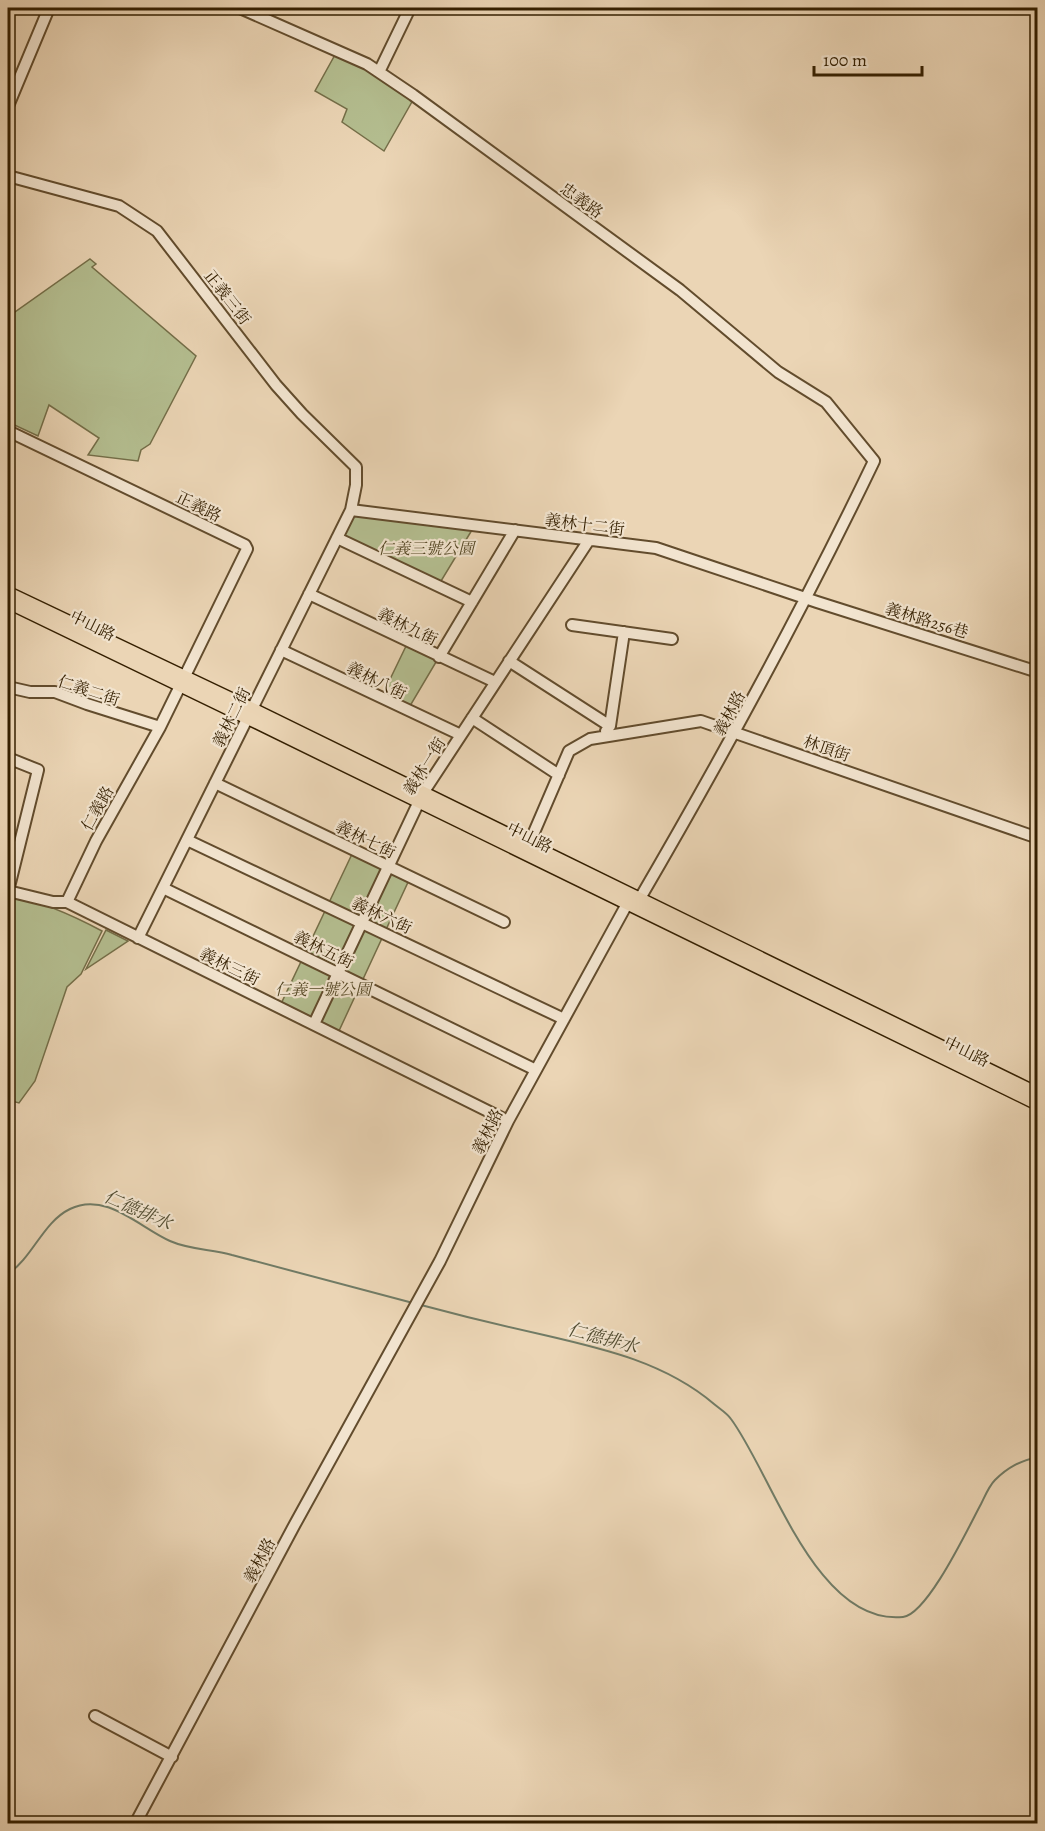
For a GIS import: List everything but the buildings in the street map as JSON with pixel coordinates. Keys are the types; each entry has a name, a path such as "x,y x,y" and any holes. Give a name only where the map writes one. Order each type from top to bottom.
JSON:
{"main road":[{"name":"中山路","path":"8,593 1038,1104"},
{"name":"中山路","path":"8,603 183,681"},
{"name":"中山路","path":"633,902 1038,1094"}],"street":[{"path":"8,106 49,8"},
{"name":"忠義路","path":"240,8 367,64 413,94 680,290 778,372 825,402 874,460"},
{"path":"379,72 410,8"},
{"name":"正義三街","path":"8,176 119,206 156,231 276,385 356,467 356,485 351,510"},
{"name":"正義路","path":"8,431 245,545 246,554 183,681"},
{"name":"義林路","path":"135,1824 295,1524 440,1261 508,1121 564,1019 735,731 808,598 874,460"},
{"name":"義林十二街","path":"351,510 656,548 808,598"},
{"name":"義林二街","path":"138,938 351,510"},
{"path":"439,657 515,530"},
{"path":"337,538 472,602"},
{"name":"義林一街","path":"314,1024 421,797 589,540"},
{"name":"義林九街","path":"309,594 495,682"},
{"name":"義林路256巷","path":"808,598 1038,672"},
{"path":"572,625 672,639"},
{"path":"602,737 610,726 624,632"},
{"name":"義林八街","path":"281,650 461,735"},
{"path":"509,661 610,726"},
{"name":"仁義路","path":"67,902 96,841 183,681"},
{"name":"仁義二街","path":"8,687 30,692 55,692 102,710 160,727"},
{"path":"472,718 559,775"},
{"name":"林頂街","path":"527,849 569,751 590,739 701,721 1038,838"},
{"path":"8,758 38,770 8,891 53,902 67,902"},
{"name":"義林七街","path":"215,783 504,922"},
{"name":"義林六街","path":"187,840 564,1019"},
{"name":"義林五街","path":"163,888 536,1070"},
{"name":"義林三街","path":"67,902 508,1121"},
{"path":"95,1716 171,1757"}],"green space":[{"path":"336,53 413,100 384,151 342,122 347,109 315,91"},
{"path":"90,259 96,264 92,267 196,356 150,444 141,450 138,461 88,455 99,438 49,405 38,436 8,422 8,317"},
{"name":"仁義三號公園","path":"351,510 475,525 438,586 337,538"},
{"path":"408,642 439,657 407,711 381,698"},
{"name":"仁義一號公園","path":"353,852 409,880 338,1033 280,1006"},
{"path":"8,894 56,910 102,931 81,974 67,987 35,1081 19,1103 8,1100"},
{"path":"106,930 128,941 86,969"}],"waterway":[{"name":"仁德排水","path":"8,1274 17,1267 52,1222 61,1215 83,1205 97,1205 122,1213 178,1244 224,1253 413,1303"},
{"name":"仁德排水","path":"421,1305 612,1352 655,1368 695,1390 731,1419 747,1444 780,1508 821,1573 845,1598 872,1613 903,1617 913,1612 936,1586 993,1482 1015,1465 1038,1457"}]}
